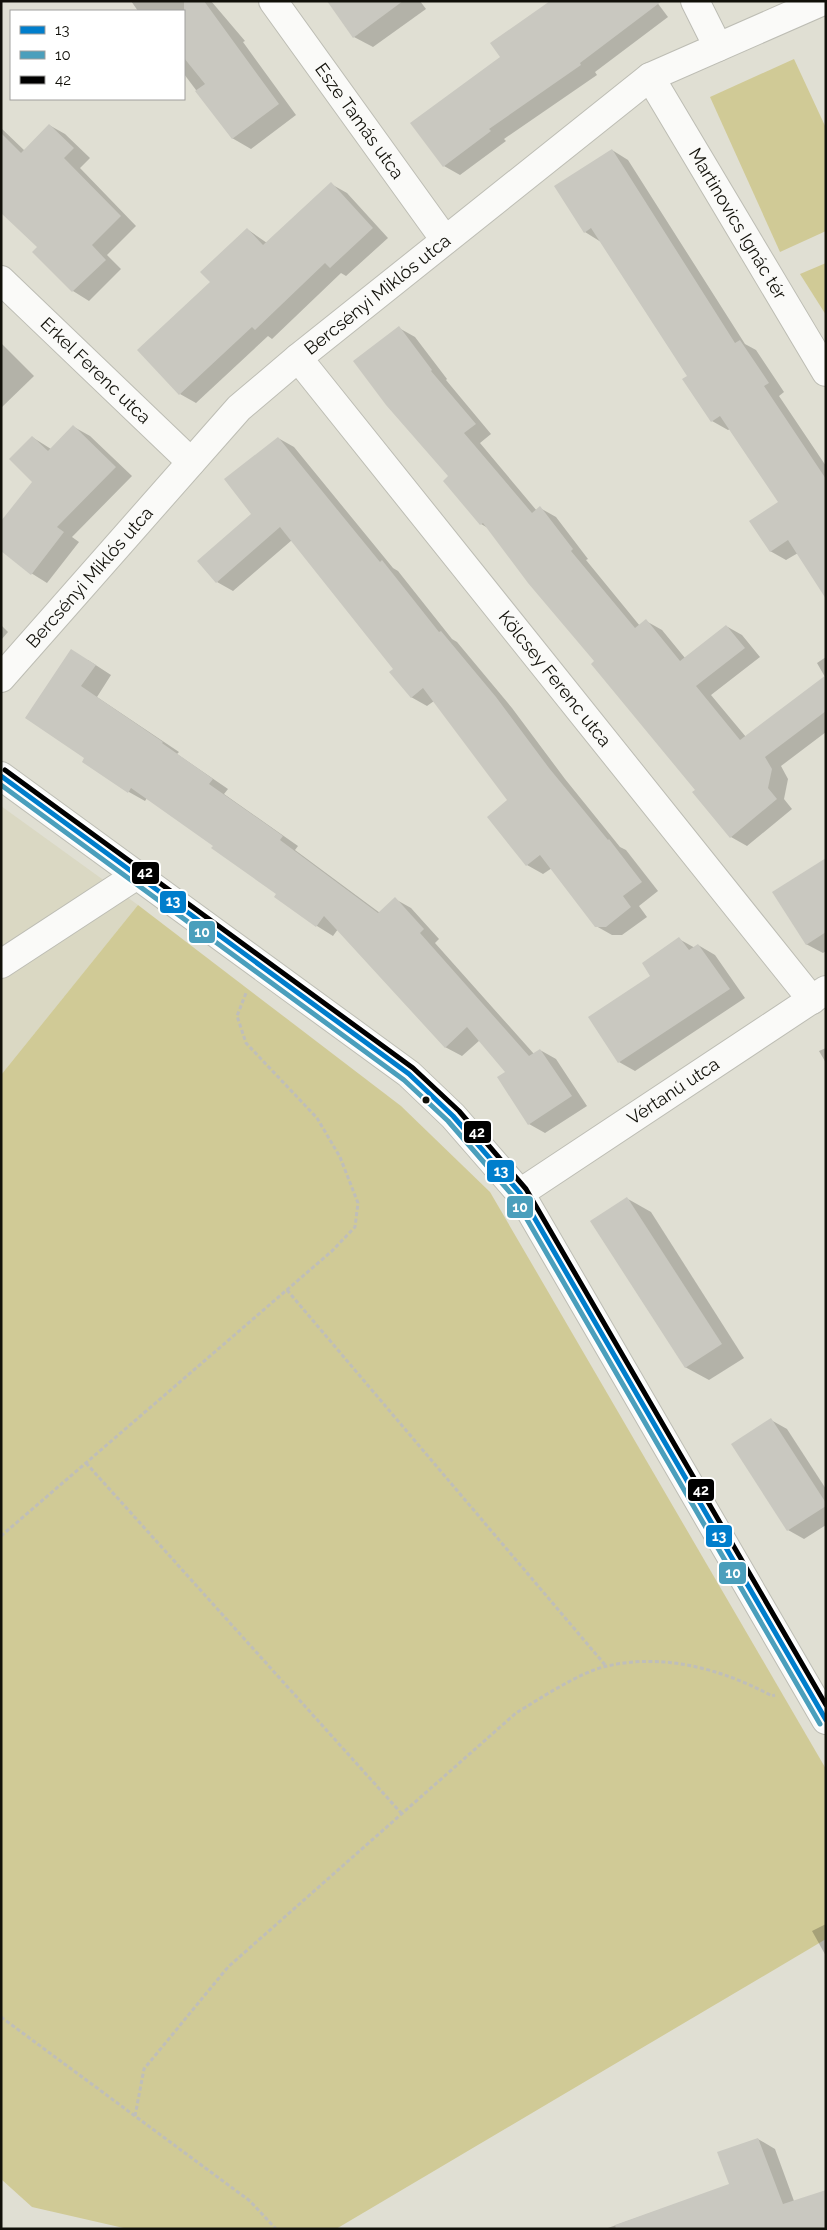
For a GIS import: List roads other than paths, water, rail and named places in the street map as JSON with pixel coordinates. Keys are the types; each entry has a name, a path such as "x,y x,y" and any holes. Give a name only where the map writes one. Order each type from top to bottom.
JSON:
{"street":[{"name":"Esze Tamás utca","path":"273,1 445,240"},
{"path":"696,1 718,47"},
{"name":"Bercsényi Miklós utca","path":"1,678 240,408 298,358 650,77 823,1"},
{"name":"Martinovics Ignác tér","path":"650,77 826,372"},
{"name":"Erkel Ferenc utca","path":"1,280 191,462"},
{"name":"Kölcsey Ferenc utca","path":"298,358 819,995"},
{"path":"1,776 408,1074 453,1116 520,1193 826,1720"},
{"path":"1,964 137,875"},
{"name":"Vértanú utca","path":"520,1193 819,995"}]}
